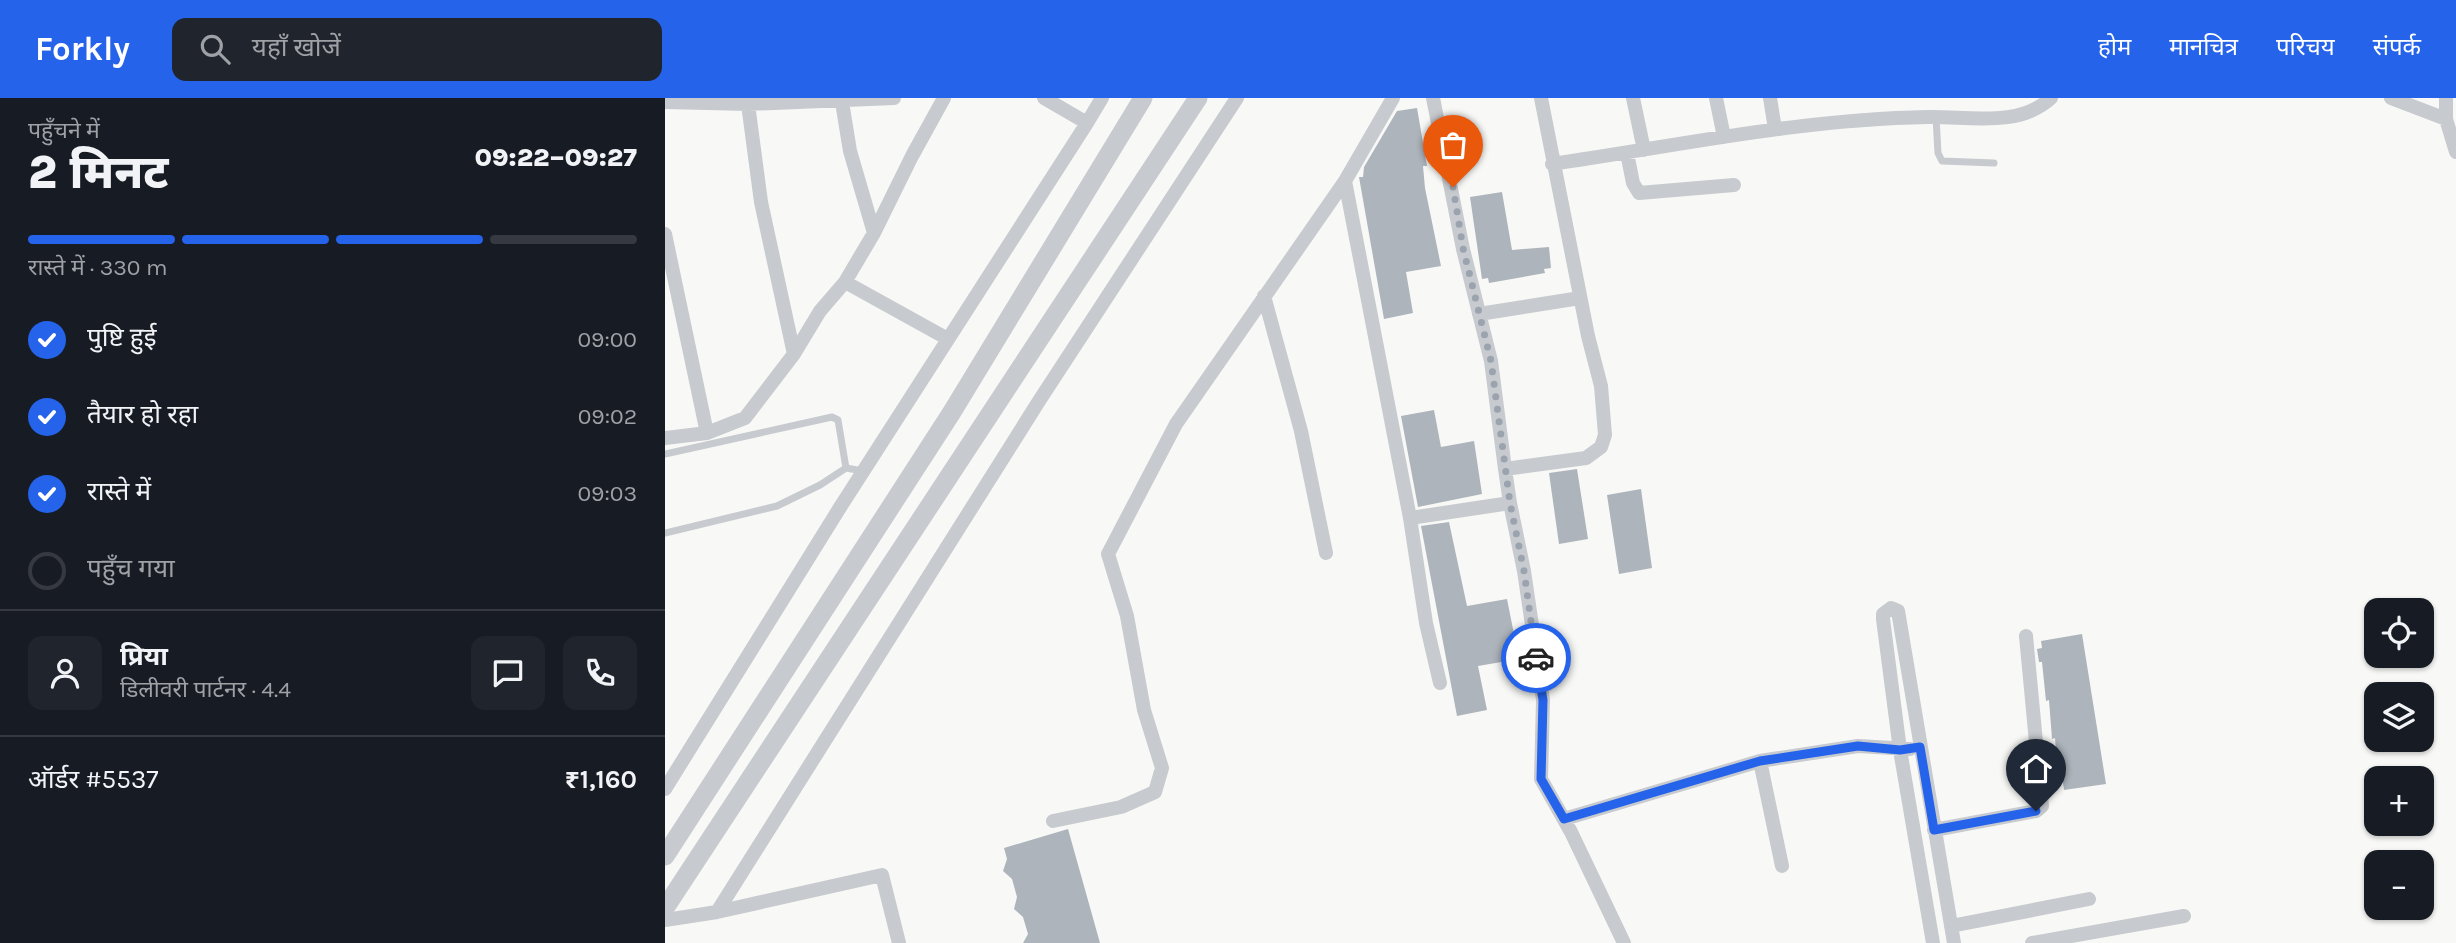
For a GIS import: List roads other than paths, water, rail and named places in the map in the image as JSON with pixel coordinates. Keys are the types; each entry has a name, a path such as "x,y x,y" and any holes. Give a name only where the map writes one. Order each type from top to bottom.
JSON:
{"street":[{"path":"665,102 711,100 748,104 894,98"},
{"path":"665,438 707,433 745,418 795,354 820,311 845,282 874,233 944,98"},
{"path":"1044,98 1087,122"},
{"path":"665,789 863,471 1102,98"},
{"path":"665,856 952,412 1143,98"},
{"path":"665,908 1198,98"},
{"path":"717,912 1039,401 1237,98"},
{"path":"1053,821 1121,807 1155,792 1162,768 1144,710 1127,616 1108,554 1175,424 1345,181 1393,98"},
{"path":"1433,98 1463,248 1491,361 1510,503 1524,571 1543,700 1541,779 1564,819 1624,943"},
{"path":"1505,469 1586,458 1601,447 1605,435 1601,386 1552,164 1541,98"},
{"path":"1633,98 1644,150"},
{"path":"1716,98 1724,137"},
{"path":"1770,98 1775,129"},
{"path":"1552,164 1775,129 1890,117 2001,118 2040,108 2051,98"},
{"path":"2391,98 2448,107 2456,152"},
{"path":"842,102 850,151 874,233"},
{"path":"748,104 761,202 795,354"},
{"path":"1627,153 1634,187 1639,193 1734,185"},
{"path":"1345,181 1410,518 1426,623 1440,683"},
{"path":"665,234 707,433"},
{"path":"845,282 948,339"},
{"path":"1264,296 1301,431 1326,553"},
{"path":"1479,314 1580,298"},
{"path":"1410,518 1510,503"},
{"path":"1933,943 1900,750 1883,619 1883,614 1891,608 1898,611 1954,943"},
{"path":"1934,830 2036,811 2042,806 2026,636"},
{"path":"1564,819 1760,761 1858,746 1900,750 1920,747"},
{"path":"1760,761 1782,866"},
{"path":"665,919 717,912 882,875 899,943"},
{"path":"1951,926 2089,899"},
{"path":"2032,943 2184,916"}],"lane":[{"path":"1936,116 1938,153 1942,161 1994,163"},
{"path":"665,454 832,417 838,421 846,468"},
{"path":"665,533 777,506 820,485 846,468 863,471"}]}
